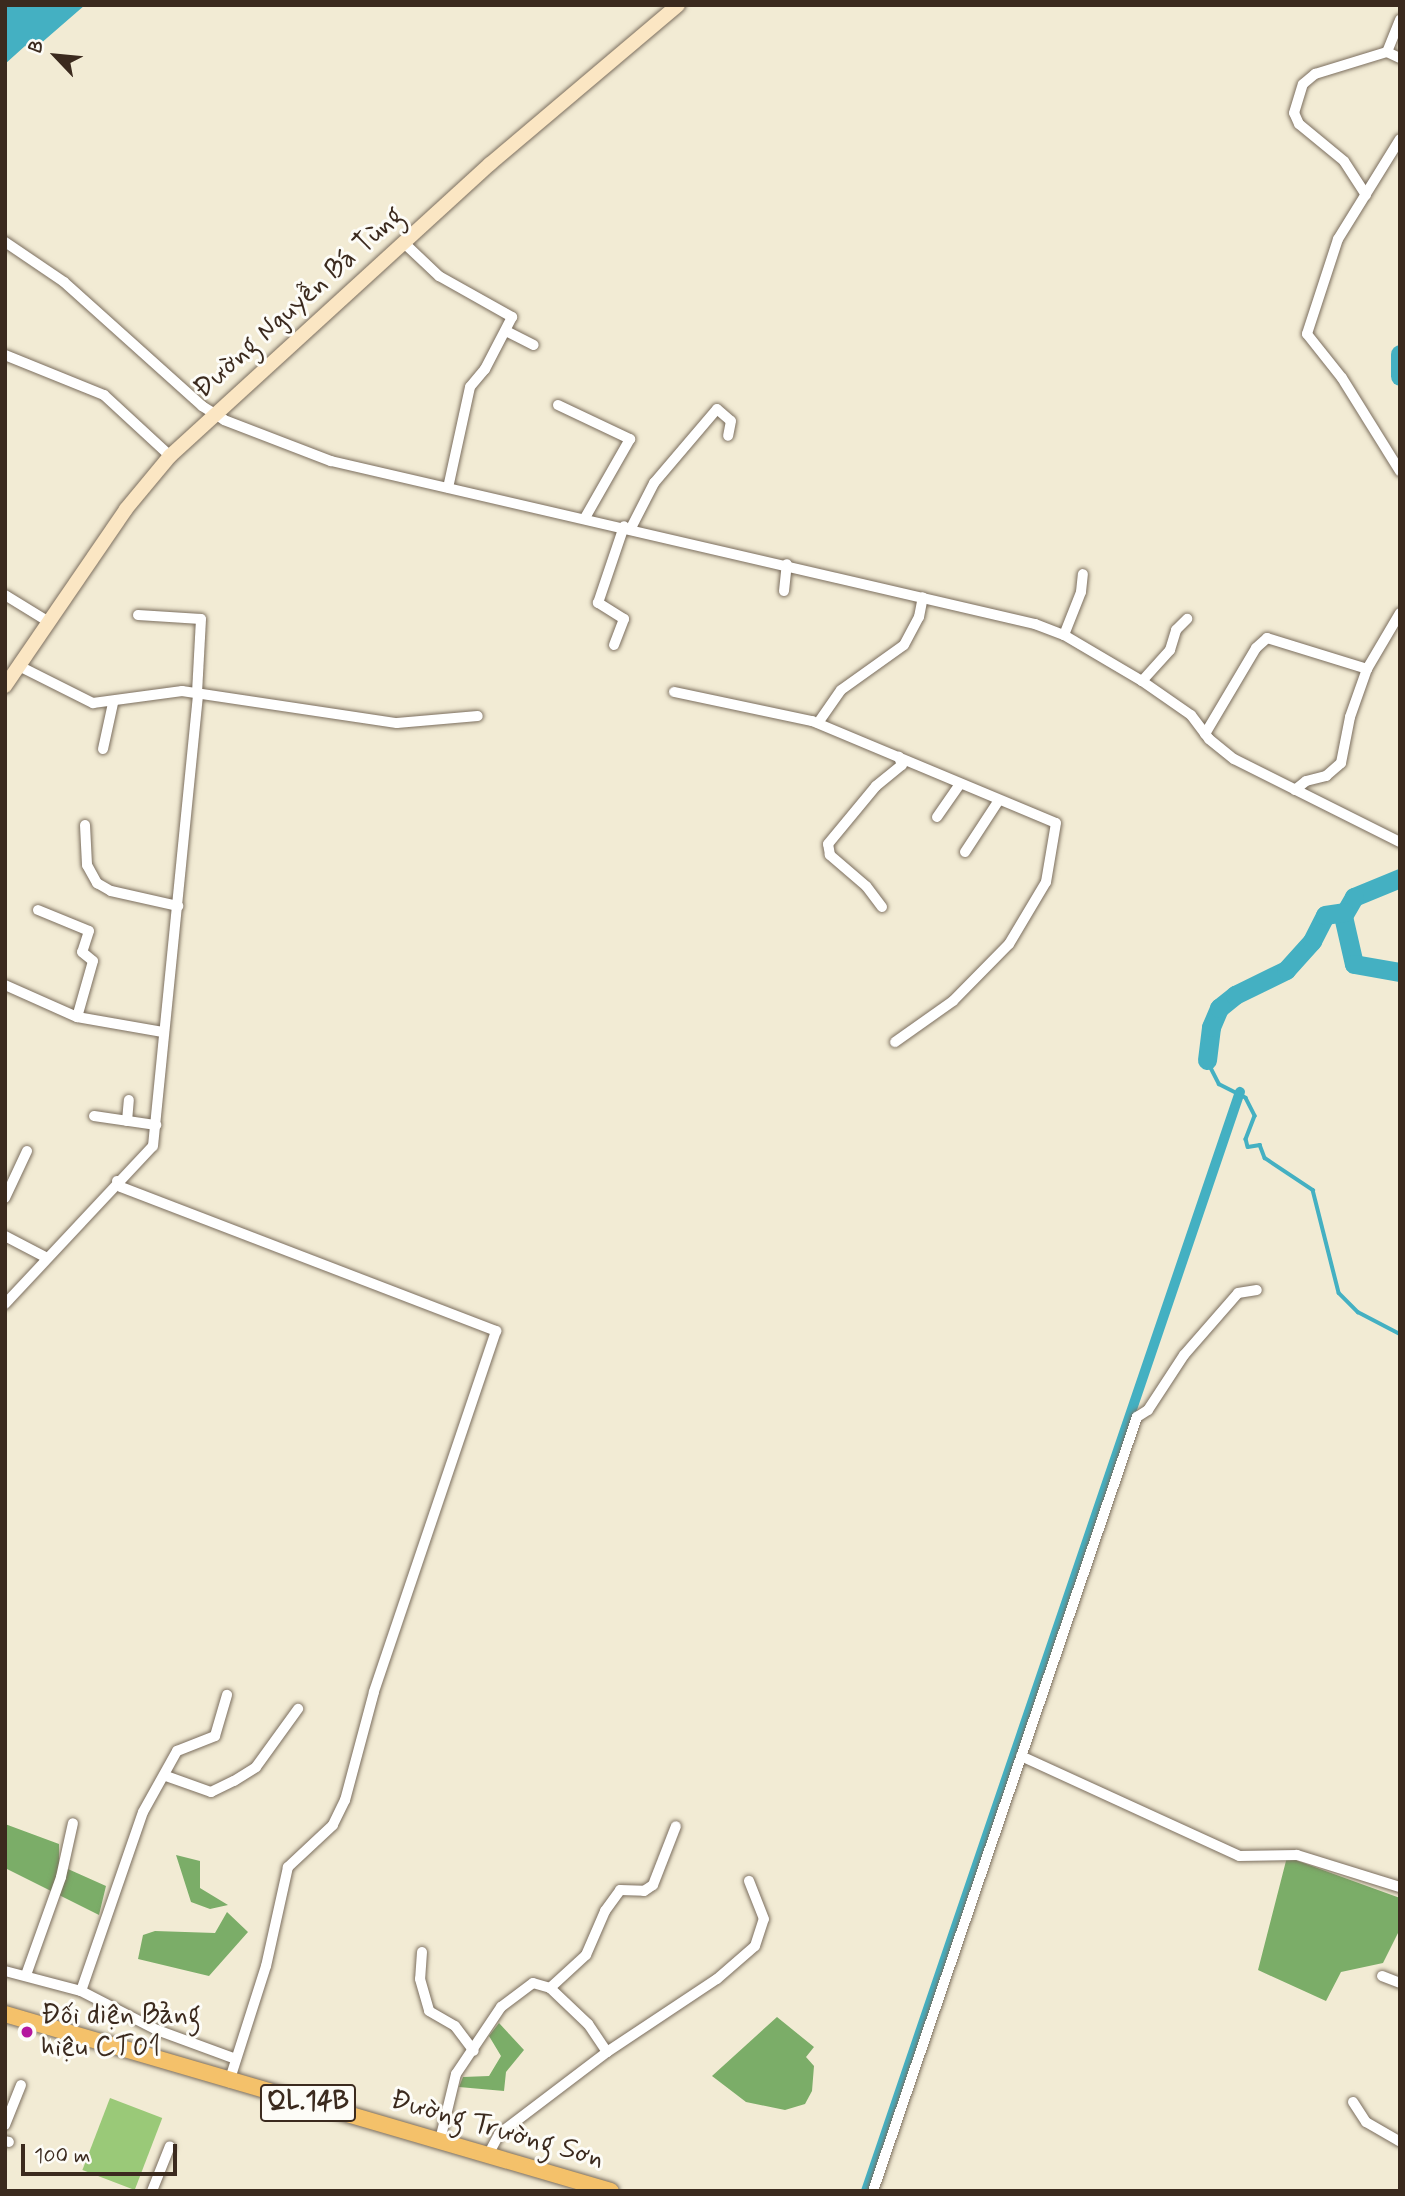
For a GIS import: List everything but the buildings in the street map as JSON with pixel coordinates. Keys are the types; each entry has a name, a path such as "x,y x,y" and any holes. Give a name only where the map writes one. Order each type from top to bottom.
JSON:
{"highway":[{"name":"Đường Trường Sơn","path":"5,2014 229,2082 440,2140 611,2191"}],"main road":[{"name":"Đường Nguyễn Bá Tùng","path":"5,686 126,509 170,456 212,414 406,239 678,5"}],"street":[{"path":"1387,52 1400,19"},
{"path":"1366,195 1344,161 1299,124 1294,113 1303,84 1315,74 1387,52 1400,58"},
{"path":"1400,139 1326,265 1307,334 1342,378 1400,471"},
{"path":"406,239 439,276 512,317 470,387 448,488"},
{"path":"5,242 64,282 212,414 331,461 787,564 1064,635 1142,681 1191,715 1205,734 1234,759 1400,842"},
{"path":"506,331 534,345"},
{"path":"5,355 104,395 170,456"},
{"path":"558,405 630,439 585,518"},
{"path":"614,645 624,619 598,603 627,527 654,483 717,410 731,421 728,436"},
{"path":"784,591 787,564"},
{"path":"1064,635 1081,592 1083,574"},
{"path":"5,595 49,622"},
{"path":"818,723 841,690 904,645 919,617 923,597"},
{"path":"1295,790 1306,781 1326,776 1341,762 1350,717 1367,669 1400,613"},
{"path":"5,1304 117,1181 153,1146 198,693 201,619 138,615"},
{"path":"1142,681 1170,650 1176,630 1187,619"},
{"path":"1205,734 1256,648 1267,638 1367,669"},
{"path":"19,666 73,696 113,703 183,691 397,723 478,716"},
{"path":"674,692 818,723 1056,823 1046,881 1009,944 953,1001 895,1042"},
{"path":"103,750 113,703"},
{"path":"882,907 866,886 830,855 828,844 876,786 902,765 899,757"},
{"path":"937,817 960,784"},
{"path":"965,852 999,800"},
{"path":"85,825 87,865 97,883 111,891 178,906"},
{"path":"38,910 89,931 82,952 93,961 77,1017"},
{"path":"5,985 77,1017 163,1032"},
{"path":"127,1121 130,1100"},
{"path":"94,1116 156,1125"},
{"path":"5,1198 27,1151"},
{"path":"117,1181 121,1187 496,1331 374,1692 345,1800 333,1825 288,1867 266,1966 229,2082"},
{"path":"5,1236 47,1258"},
{"path":"873,2191 1136,1417 1148,1410 1184,1355 1238,1293 1257,1290"},
{"path":"81,1991 143,1812 166,1776 177,1751 215,1736 228,1695"},
{"path":"166,1776 211,1792 234,1782 256,1767 298,1709"},
{"path":"1021,1756 1239,1856 1297,1855 1400,1887"},
{"path":"26,1975 61,1877 73,1823"},
{"path":"550,1988 586,1955 618,1892 644,1891 653,1885 676,1826"},
{"path":"488,2155 499,2134 607,2052 717,1979 760,1941 764,1919 748,1881"},
{"path":"422,1952 420,1979 429,2011 455,2026 474,2052"},
{"path":"5,1971 81,1991 158,2030 236,2059"},
{"path":"1382,1976 1400,1983"},
{"path":"440,2140 448,2093 511,1996 536,1983 550,1988 588,2024 607,2052"},
{"path":"5,2125 22,2085"},
{"path":"1353,2102 1366,2122 1400,2142"},
{"path":"152,2191 170,2146"}],"green space":[{"path":"5,1824 59,1844 59,1865 106,1886 99,1915 5,1868"},
{"path":"176,1855 200,1861 200,1888 228,1905 210,1909 191,1902"},
{"path":"1287,1857 1400,1898 1400,1929 1383,1963 1341,1972 1326,2001 1258,1970"},
{"path":"227,1912 248,1932 209,1976 138,1959 143,1935 155,1931 215,1933"},
{"path":"777,2017 814,2047 806,2057 814,2066 812,2091 805,2104 785,2110 746,2102 712,2076"},
{"path":"499,2023 524,2050 506,2072 504,2091 459,2087 463,2077 489,2076 501,2056 489,2036"},
{"path":"110,2098 162,2118 135,2190 82,2170"}],"water":[{"path":"5,5 85,5 32,51 25,46 5,64"}],"waterway":[{"path":"1400,354 1400,376"},
{"path":"1400,878 1354,897 1343,916 1354,964 1400,972"},
{"path":"1207,1060 1211,1027 1219,1008 1235,995 1286,970 1312,941 1325,915 1344,912"},
{"path":"1207,1060 1219,1084 1246,1098 1255,1116 1246,1139 1248,1147 1260,1145 1265,1158 1313,1190 1339,1293 1358,1312 1400,1334"},
{"path":"866,2191 1240,1092"}],"place":[{"name":"Đối diện Bảng hiệu CT01","path":"27,2032"}]}
